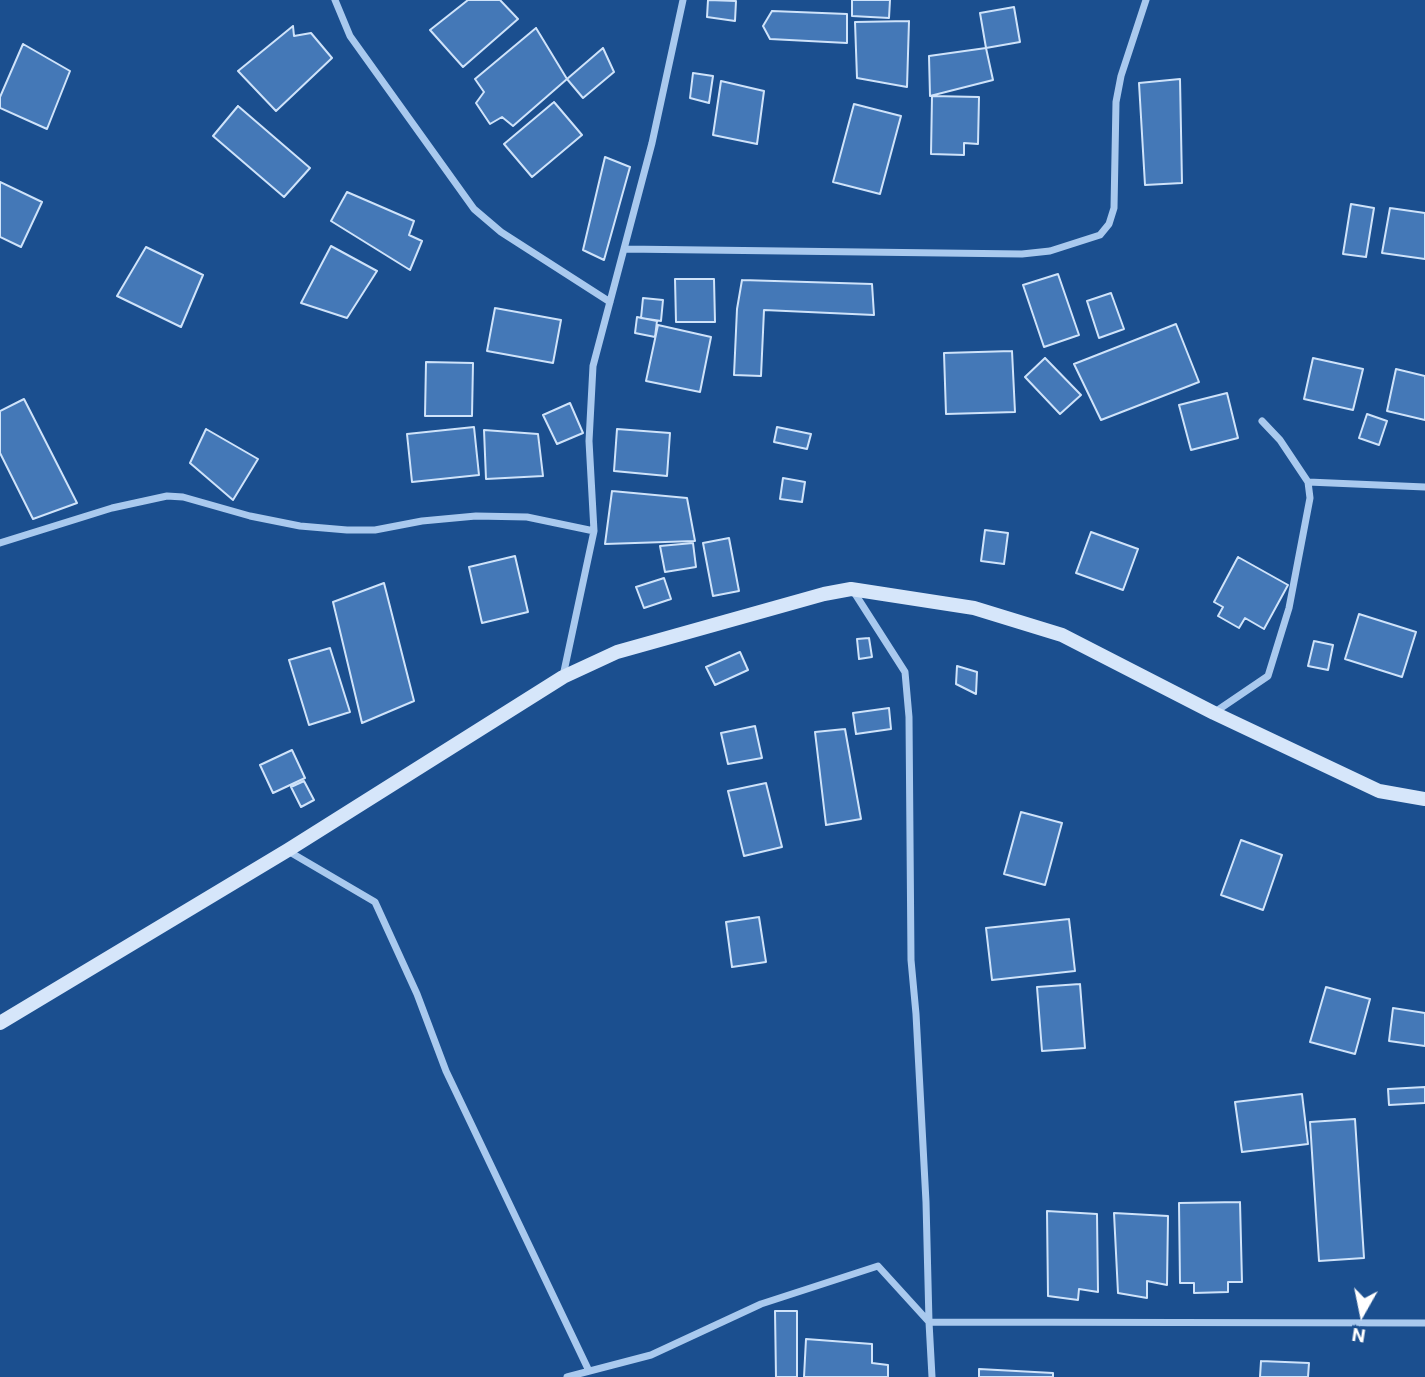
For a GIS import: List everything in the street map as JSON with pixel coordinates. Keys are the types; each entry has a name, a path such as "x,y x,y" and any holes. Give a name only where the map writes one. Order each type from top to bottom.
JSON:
{"main road":[{"path":"0,1023 288,850 563,677 617,652 824,594 851,589 974,608 1062,635 1214,713 1379,791 1425,799"}],"street":[{"path":"335,0 350,36 474,209 501,232 610,302"},
{"path":"563,677 594,531 589,441 593,366 652,143 683,0"},
{"path":"624,249 1022,254 1051,251 1100,235 1109,224 1114,208 1116,102 1121,76 1146,0"},
{"path":"1214,713 1268,676 1289,608 1310,498 1308,482 1280,440 1262,421"},
{"path":"1308,482 1425,487"},
{"path":"0,542 112,508 167,496 215,504 250,516 300,526 347,530 375,530 422,521 476,516 527,517 594,531"},
{"path":"851,589 905,673 909,717 911,960 926,1202 932,1377"},
{"path":"288,850 375,902 417,994 456,1093 589,1371"},
{"path":"567,1377 651,1355 761,1304 878,1266 929,1322 1425,1323"}],"building":[{"path":"468,0 500,0 518,19 463,67 430,30"},
{"path":"708,0 736,1 735,21 707,17"},
{"path":"852,0 890,0 889,18 852,16"},
{"path":"1014,7 1020,42 986,48 980,13"},
{"path":"772,11 847,14 847,43 770,39 763,26"},
{"path":"909,21 907,87 857,78 855,22"},
{"path":"293,26 294,36 311,33 332,58 276,111 238,71"},
{"path":"536,28 567,79 513,126 502,117 490,124 476,103 484,92 475,79"},
{"path":"23,44 70,71 47,129 0,108 0,97"},
{"path":"603,48 614,72 583,98 567,79"},
{"path":"986,48 993,80 930,96 929,56"},
{"path":"693,73 713,76 709,103 690,98"},
{"path":"1180,79 1182,183 1145,185 1139,83"},
{"path":"721,81 764,91 757,144 713,135"},
{"path":"932,96 979,97 978,144 964,143 964,155 931,154"},
{"path":"554,102 582,135 532,177 504,144"},
{"path":"854,104 901,116 880,194 833,182"},
{"path":"238,106 310,168 284,197 213,136"},
{"path":"605,157 630,167 604,260 583,250"},
{"path":"0,182 42,202 21,247 0,237"},
{"path":"347,192 414,221 409,235 422,241 410,270 331,221"},
{"path":"1351,204 1374,208 1366,257 1343,254"},
{"path":"1390,208 1425,213 1425,259 1382,253"},
{"path":"331,246 377,271 347,318 301,303"},
{"path":"146,247 203,275 181,327 117,296"},
{"path":"1058,274 1079,335 1044,347 1023,285"},
{"path":"675,279 714,279 715,322 676,322"},
{"path":"742,280 872,284 874,315 764,310 761,376 734,375 737,309"},
{"path":"1111,293 1124,329 1099,338 1087,301"},
{"path":"643,298 663,300 661,321 641,318"},
{"path":"495,308 561,320 553,363 487,351"},
{"path":"637,317 657,321 655,337 635,333"},
{"path":"1176,324 1199,382 1101,420 1074,364"},
{"path":"658,325 711,337 700,392 646,381"},
{"path":"1012,351 1015,412 946,414 944,353"},
{"path":"1045,358 1081,395 1060,414 1025,377"},
{"path":"1313,358 1363,369 1353,410 1304,399"},
{"path":"426,362 473,363 472,416 425,416"},
{"path":"1396,369 1425,376 1425,420 1387,411"},
{"path":"1227,393 1238,438 1191,450 1179,405"},
{"path":"24,399 77,503 33,519 0,453 0,411"},
{"path":"570,403 583,433 557,444 543,415"},
{"path":"1367,414 1387,421 1379,445 1359,438"},
{"path":"474,427 479,475 412,482 407,434"},
{"path":"777,427 811,434 807,449 774,442"},
{"path":"206,429 258,459 233,500 190,463"},
{"path":"617,429 670,433 667,476 614,471"},
{"path":"484,430 538,434 543,476 486,479"},
{"path":"783,478 805,482 802,502 780,499"},
{"path":"612,491 687,498 695,541 605,544"},
{"path":"985,530 1008,533 1004,564 981,561"},
{"path":"1091,532 1138,549 1123,590 1076,573"},
{"path":"729,538 739,591 713,596 703,543"},
{"path":"693,543 696,567 665,572 660,546"},
{"path":"515,556 528,612 482,623 469,567"},
{"path":"1238,557 1288,585 1264,629 1245,618 1239,628 1218,616 1223,607 1214,602"},
{"path":"664,578 671,599 644,608 636,587"},
{"path":"384,583 414,701 362,723 333,602"},
{"path":"1359,614 1416,632 1402,677 1345,659"},
{"path":"869,638 872,657 859,659 857,639"},
{"path":"1314,641 1333,645 1328,670 1308,666"},
{"path":"330,648 350,712 309,725 289,660"},
{"path":"740,652 748,670 715,685 706,667"},
{"path":"957,666 977,672 976,694 956,684"},
{"path":"889,708 891,729 856,734 853,713"},
{"path":"755,726 762,758 728,764 721,733"},
{"path":"845,729 861,819 826,825 815,732"},
{"path":"292,750 305,778 273,793 260,765"},
{"path":"304,781 314,800 301,807 291,787"},
{"path":"766,783 782,847 744,856 728,791"},
{"path":"1021,812 1062,823 1045,885 1004,874"},
{"path":"1241,840 1282,855 1263,910 1221,895"},
{"path":"759,917 766,962 732,967 726,922"},
{"path":"1069,919 1075,971 992,980 986,928"},
{"path":"1080,984 1085,1048 1042,1051 1037,987"},
{"path":"1326,987 1370,999 1355,1054 1310,1042"},
{"path":"1393,1008 1425,1013 1425,1046 1389,1041"},
{"path":"1425,1087 1425,1103 1389,1105 1388,1089"},
{"path":"1302,1094 1308,1144 1242,1152 1235,1102"},
{"path":"1355,1119 1364,1258 1319,1261 1310,1122"},
{"path":"1240,1202 1242,1282 1228,1282 1228,1292 1194,1293 1194,1283 1180,1283 1179,1203"},
{"path":"1047,1211 1097,1214 1098,1292 1079,1289 1078,1300 1048,1296"},
{"path":"1114,1213 1168,1216 1167,1285 1147,1281 1147,1298 1118,1293"},
{"path":"775,1311 797,1311 797,1377 776,1377"},
{"path":"806,1339 872,1344 872,1363 888,1365 888,1377 804,1377"},
{"path":"1261,1361 1309,1363 1308,1377 1260,1377"},
{"path":"979,1369 1053,1373 1053,1377 979,1377"}]}
